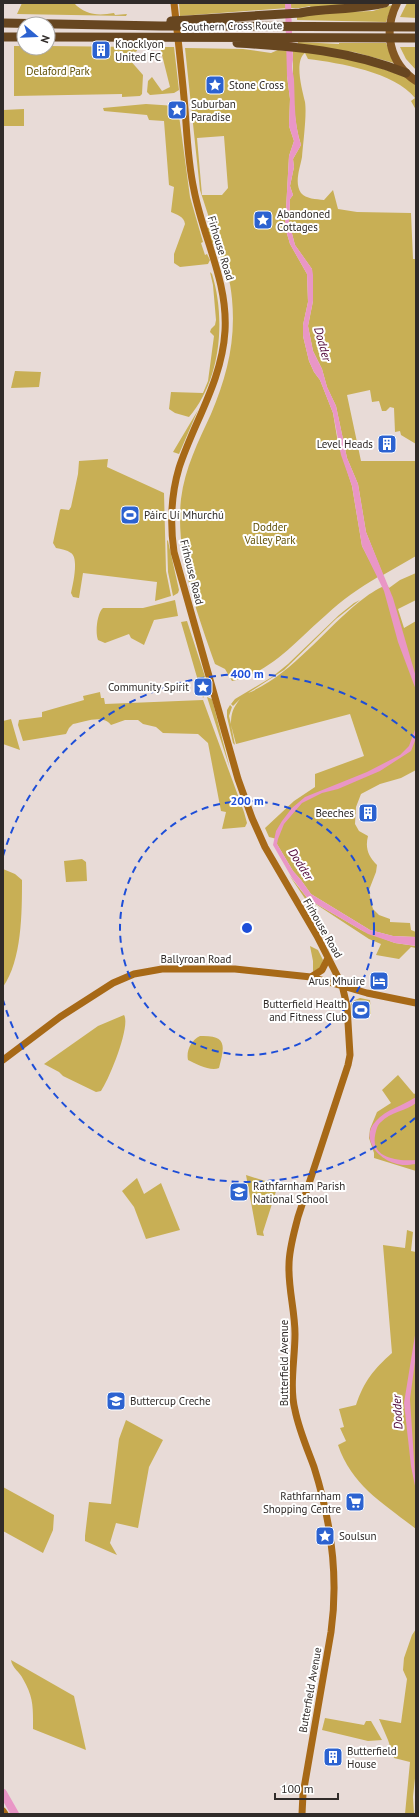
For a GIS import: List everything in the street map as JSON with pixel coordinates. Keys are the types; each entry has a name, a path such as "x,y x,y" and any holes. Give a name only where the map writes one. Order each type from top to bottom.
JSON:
{"highway":[{"path":"134,25 177,20 300,13 317,10 373,6 385,3"},
{"path":"3,23 416,27"},
{"path":"3,37 16,37"},
{"name":"Southern Cross Route","path":"56,37 154,38 280,42 298,37 416,38"},
{"path":"280,42 299,49 359,57 403,69"}],"main road":[{"path":"397,3 393,11 389,28 390,43 393,54 403,69 416,81"},
{"name":"Firhouse Road","path":"175,5 192,179 200,217 222,286 225,330 222,355 215,383 187,447 178,476 172,517 174,550 238,779 252,818 265,847 316,934 342,985"},
{"path":"311,977 322,970 328,958"},
{"name":"Ballyroan Road","path":"3,1060 62,1015 113,983 134,974 162,969 243,970 311,977 367,993 416,1003"},
{"name":"Butterfield Avenue","path":"302,1814 303,1794 332,1625 335,1586 332,1550 324,1503 294,1407 294,1313 289,1280 289,1264 292,1240 298,1217 350,1055 347,1006 342,985"},
{"path":"3,1811 6,1814"}],"green space":[{"path":"22,3 74,3 78,7 92,14 127,14 126,16 17,14"},
{"path":"179,3 374,3 311,8 310,6 300,8 180,16"},
{"path":"407,3 416,3 416,18 400,17"},
{"path":"392,5 386,22 297,20 297,17 318,13 373,11"},
{"path":"298,42 339,44 386,43 394,63 354,52 298,46"},
{"name":"Delaford Park","path":"14,46 16,46 16,56 56,56 56,46 136,47 137,51 131,54 129,59 143,75 142,94 140,96 122,97 122,94 14,96"},
{"path":"160,47 174,47 179,90 174,93 150,95 147,92 148,81 152,77 162,91 170,87"},
{"path":"400,47 416,47 416,70 406,59"},
{"name":"Dodder Valley Park","path":"185,48 243,49 271,53 278,50 287,51 287,76 290,99 289,126 294,141 289,156 285,227 290,244 307,274 308,302 303,325 303,336 309,361 320,380 333,413 338,443 352,486 362,546 378,577 338,604 271,663 246,677 232,681 225,669 215,664 189,583 181,541 180,520 183,488 193,455 222,386 229,358 233,329 232,299 229,279 216,248 202,225 213,230 200,190","holes":["224,136 228,188 222,195 202,195 197,138"]},
{"path":"293,51 348,57 406,77 416,85 416,110 411,101 415,98 406,89 380,75 350,66 308,59 305,53 300,62 299,69 305,102 302,157 298,180 301,193 308,198 324,200 333,190 338,209 357,212 411,213 413,259 416,259 416,444 401,435 400,431 395,432 394,408 390,407 386,411 382,411 379,401 372,402 370,390 347,395 361,461 416,461 416,556 383,575 366,532 358,484 347,458 336,406 327,387 322,369 313,351 308,326 313,301 312,269 295,245 289,222 290,199 293,195 290,186 294,167 293,159 301,145 296,123 293,87"},
{"path":"146,104 176,106 178,108 190,197 203,242 201,243 205,255 207,254 210,260 208,264 180,267 174,263 174,254 185,224 182,217 171,212 174,187 169,185 164,121 149,120 147,115 104,111 103,108"},
{"path":"24,109 24,126 3,126 3,110"},
{"path":"210,272 212,274 219,310 218,348 208,385 200,402 189,417 175,413 169,409 171,392 203,393 208,381 214,336 210,332 215,325 216,320 213,285"},
{"path":"15,371 41,372 39,387 11,388"},
{"path":"198,410 179,454 173,452"},
{"name":"Páirc Uí Mhurchú","path":"108,459 107,467 164,493 166,571 171,596 155,601 157,582 83,573 79,598 73,597 71,593 75,572 75,560 71,553 56,548 53,543 60,510 69,510 71,507 78,474 79,461"},
{"path":"167,540 179,590 178,593 173,596 168,572"},
{"path":"416,573 416,600 398,609 404,628 416,621 416,770 401,778 380,784 361,794 356,807 355,824 359,831 368,836 368,852 377,865 369,890 373,909 379,915 390,919 390,922 410,923 411,930 416,932 416,937 393,936 370,930 311,894 293,871 277,844 277,839 269,837 265,828 294,801 315,787 315,774 364,756 350,714 236,744 231,725 235,745 233,743 227,717 227,710 230,705 232,707 229,716 231,724 233,711 240,699 233,706 231,704 235,699 272,677 288,664 339,615 354,603 360,600 336,619 284,670 248,693 278,676 359,602 379,588 387,585 389,588 400,580"},
{"path":"175,600 178,616 154,620 144,645 131,638 129,634 105,643 98,640 97,623 99,614 103,608 143,608"},
{"path":"187,621 209,689 203,698 181,622"},
{"path":"100,692 101,698 104,698 105,704 203,700 244,812 247,823 245,827 222,829 226,812 221,811 208,743 198,734 163,733 156,727 143,724 138,720 125,720 111,725 108,722 98,719 73,724 66,734 23,741 18,725 19,720 42,717 42,712 84,700 83,696"},
{"path":"207,697 212,699 230,769"},
{"path":"11,719 20,750 3,744 3,721"},
{"path":"82,859 86,862 87,881 66,882 64,861"},
{"path":"3,869 15,874 22,880 22,907 20,936 14,964 3,987"},
{"path":"289,875 308,899 306,900"},
{"path":"308,899 363,931 395,943 416,946 416,948 411,947 399,959 376,955 381,944 369,939"},
{"path":"310,946 318,950 323,960 321,967 313,972 313,961"},
{"name":"Butterfield Health and Fitness Club","path":"360,998 370,1000 371,1014 352,1014 351,1004"},
{"path":"124,1015 125,1021 122,1041 114,1065 101,1091 96,1092 63,1076 59,1072 44,1064 98,1026"},
{"path":"200,1036 215,1037 222,1043 223,1048 219,1068 208,1068 188,1060 190,1046 194,1040"},
{"path":"398,1075 414,1094 416,1093 416,1171 374,1158 374,1153 369,1138 370,1129 377,1112 391,1103 382,1090"},
{"path":"246,1175 278,1185 263,1232 264,1236 257,1235"},
{"path":"137,1178 144,1194 161,1183 180,1230 146,1239 134,1207 122,1191"},
{"path":"407,1230 413,1232 411,1251 416,1252 416,1529 370,1493 360,1483 351,1472 338,1445 346,1441 340,1428 344,1427 339,1409 356,1405 362,1389 370,1376 392,1353 383,1245 405,1248"},
{"path":"126,1420 163,1440 149,1467 138,1528 116,1523 110,1543 117,1555 85,1541 85,1536 89,1502 111,1504 119,1439"},
{"path":"3,1487 54,1515 53,1530 43,1553 3,1531"},
{"path":"416,1629 416,1769 413,1797 414,1814 405,1814 410,1762 394,1758 379,1719 401,1723 407,1679 403,1670 404,1658 412,1635"},
{"path":"11,1660 74,1696 86,1750 33,1729 33,1709 31,1698 27,1686"},
{"path":"325,1718 364,1725 366,1721 371,1721 382,1740 368,1741 322,1730"}],"shaded area":[{"path":"285,3 291,3 292,68 294,79 295,113 301,145 293,159 294,167 290,186 293,195 290,199 289,222 295,245 312,269 313,301 308,326 313,351 322,369 327,387 336,406 347,458 358,484 366,532 393,598 416,677 416,690 398,642 384,591 362,546 352,486 341,455 333,413 320,380 309,361 303,336 303,325 308,302 307,274 290,244 285,227 289,156 294,141 289,126 290,99 287,76"},
{"path":"416,727 416,738 411,751 380,771 338,789 322,793 302,803 284,824 277,844 293,871 311,894 370,930 393,936 416,937 416,946 395,943 368,934 308,899 292,878 273,845 276,831 282,821 292,808 305,797 367,772 400,755 409,746"},
{"path":"416,1097 416,1103 385,1119 376,1130 375,1144 377,1150 382,1154 395,1159 416,1160 416,1164 397,1164 382,1157 377,1152 370,1140 371,1127 385,1113"},
{"path":"416,1329 416,1354 410,1399 416,1491 411,1466 404,1403"}],"waterway":[{"path":"3,1793 15,1814"}],"place":[{"name":"Knocklyon United FC","path":"101,50"},
{"name":"Stone Cross","path":"215,85"},
{"name":"Suburban Paradise","path":"177,110"},
{"name":"Abandoned Cottages","path":"263,220"},
{"name":"Level Heads","path":"387,444"},
{"name":"Páirc Uí Mhurchú","path":"130,515"},
{"name":"Community Spirit","path":"203,687"},
{"name":"Beeches","path":"368,813"},
{"name":"Arus Mhuire","path":"379,981"},
{"name":"Butterfield Health and Fitness Club","path":"361,1010"},
{"name":"Rathfarnham Parish National School","path":"239,1192"},
{"name":"Buttercup Creche","path":"116,1401"},
{"name":"Rathfarnham Shopping Centre","path":"355,1502"},
{"name":"Soulsun","path":"325,1536"},
{"name":"Butterfield House","path":"333,1757"}],"water label":[{"name":"Dodder","path":"323,344"},
{"name":"Dodder","path":"301,864"},
{"name":"Dodder","path":"397,1412"}]}
